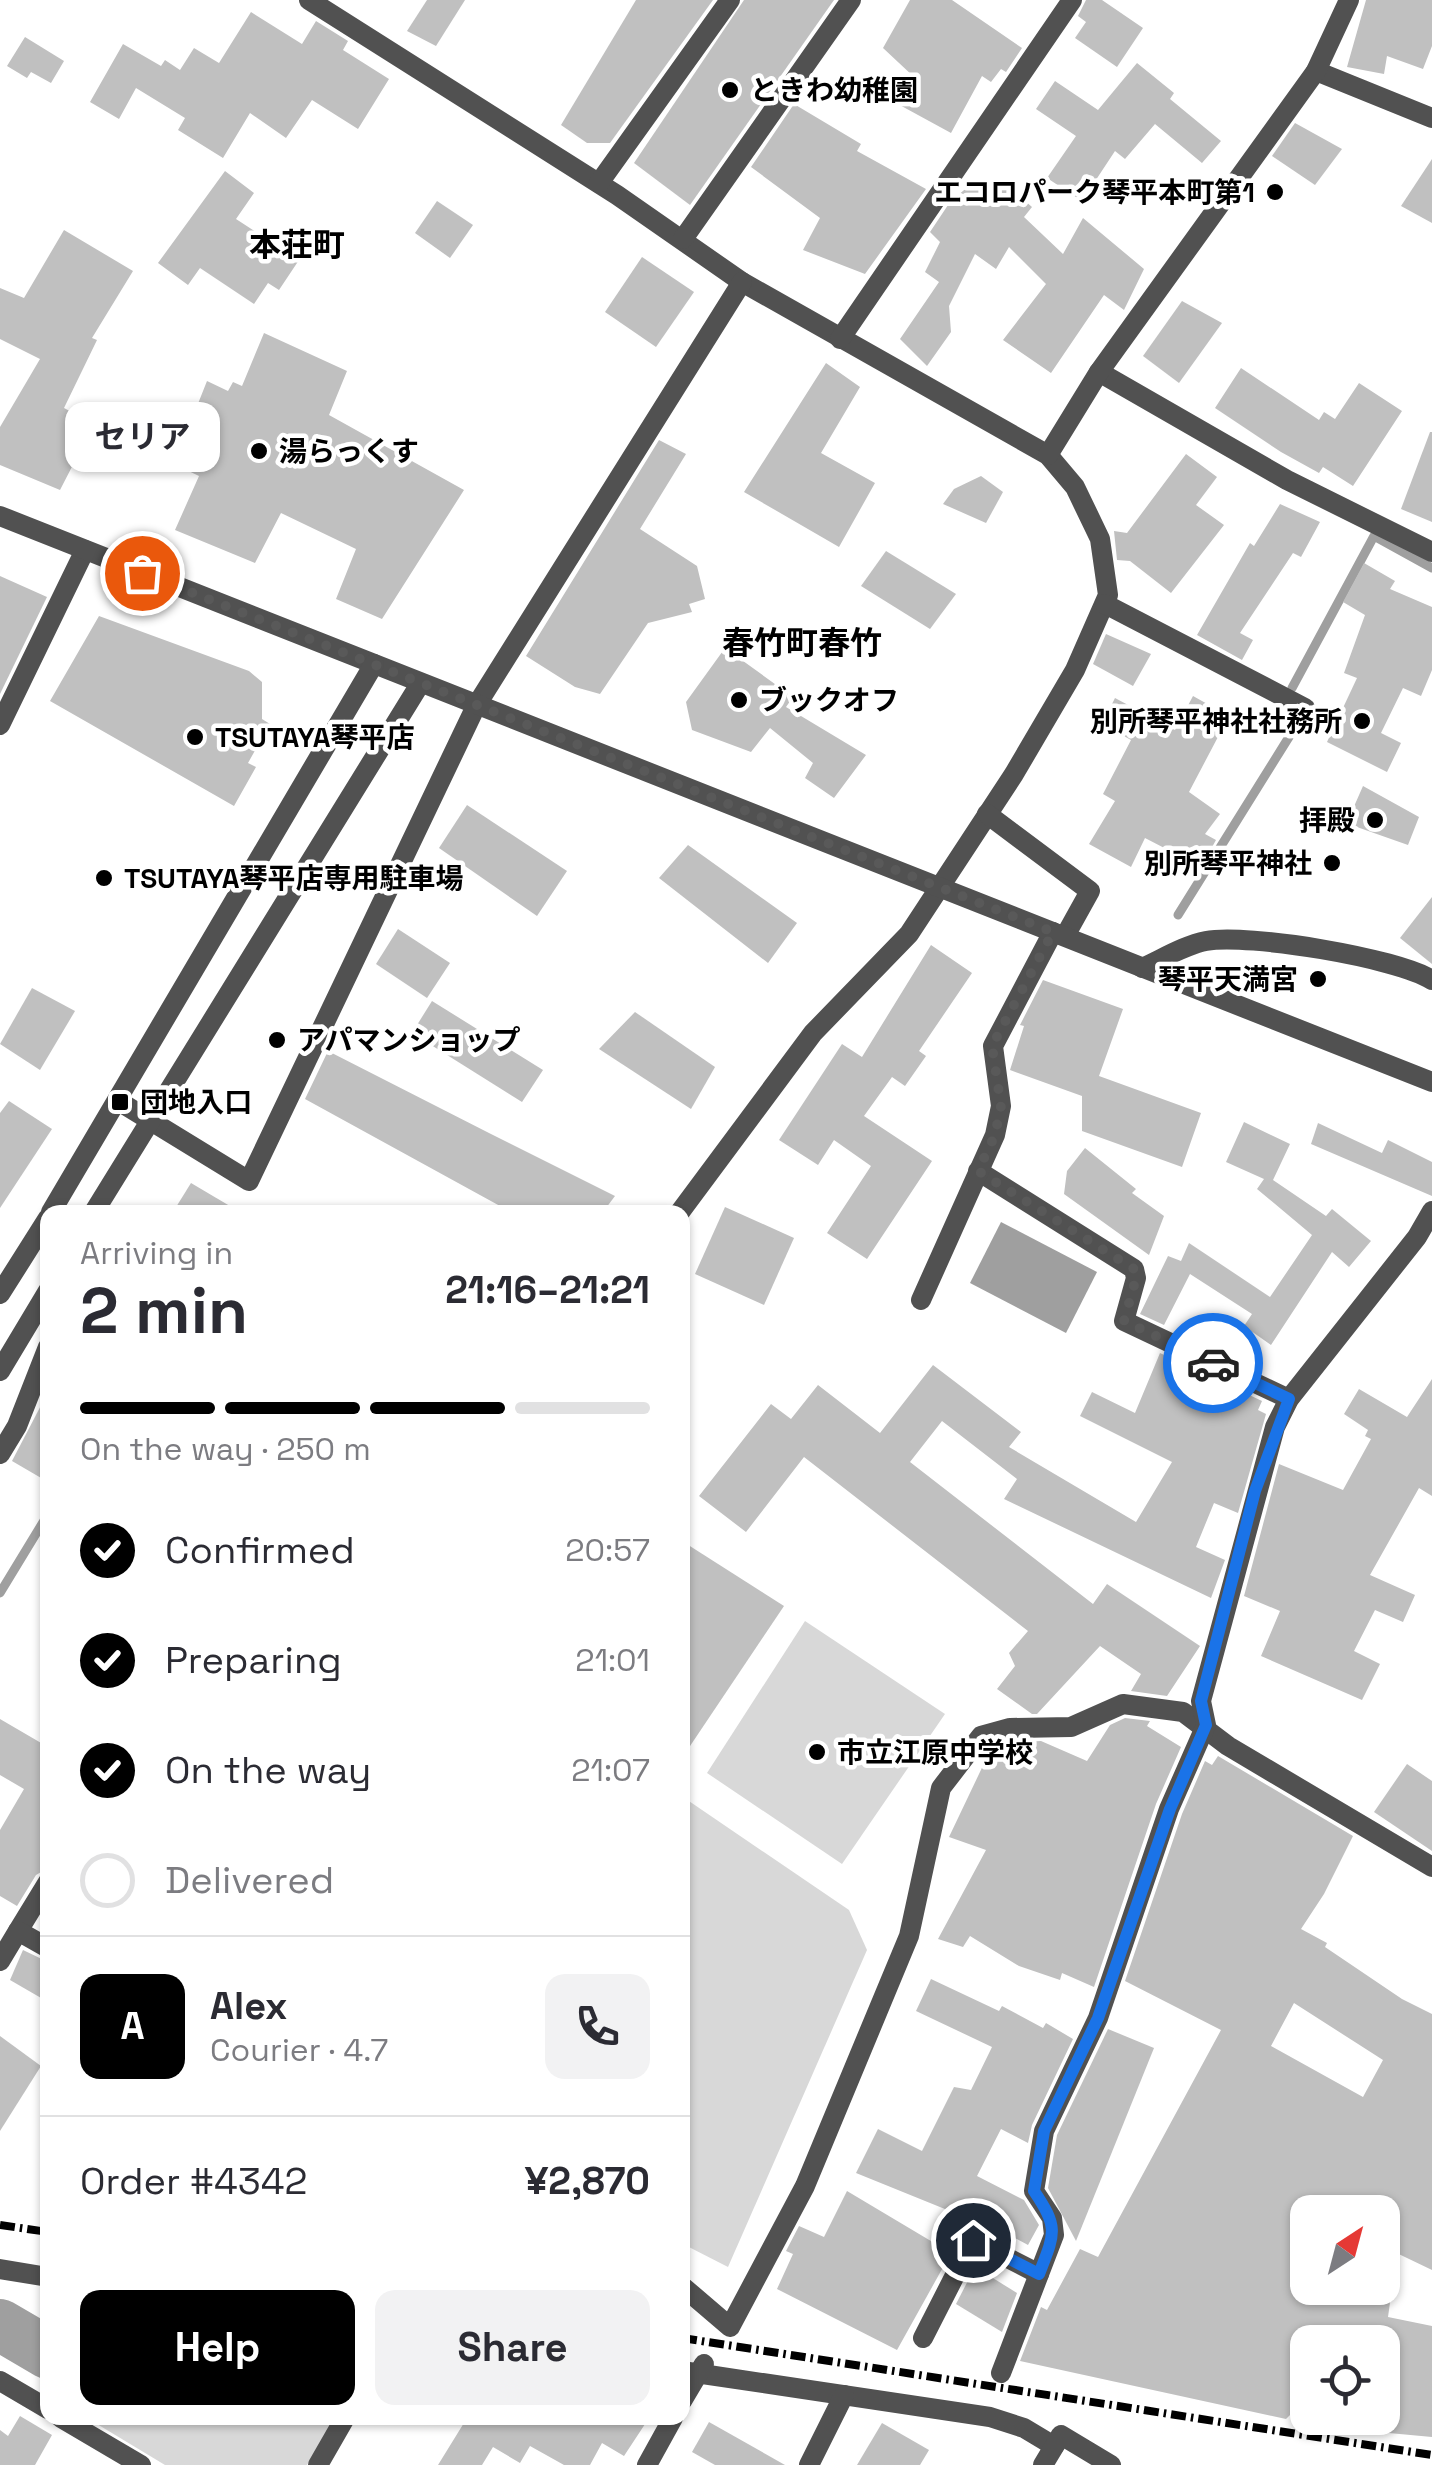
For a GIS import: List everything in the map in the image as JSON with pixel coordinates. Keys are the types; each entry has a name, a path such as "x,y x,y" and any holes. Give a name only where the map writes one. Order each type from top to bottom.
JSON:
{"street":[{"path":"309,0 599,184 742,282 1048,455 1075,487 1100,538 1108,595 1105,604 1074,670 987,814 937,885 909,934 814,1033 685,1205"},
{"path":"599,184 730,0"},
{"path":"682,240 851,0"},
{"path":"840,339 1072,0"},
{"path":"1048,455 1099,372 1316,70 1349,0"},
{"path":"1316,70 1432,118"},
{"path":"120,1102 249,1181 476,706 742,282"},
{"path":"1099,372 1287,480 1432,552"},
{"path":"0,516 1432,1082"},
{"path":"0,725 85,550"},
{"path":"1105,604 1305,708"},
{"path":"55,1205 120,1102 374,664"},
{"path":"100,1205 420,684"},
{"path":"921,1300 995,1135 1001,1106 992,1046 1059,934 1090,891 987,814"},
{"path":"1142,968 1204,941 1239,940 1373,960 1418,970 1432,980"},
{"path":"978,1171 1134,1269 1136,1278 1124,1321 1289,1399"},
{"path":"1001,2373 1054,2235 1052,2218 1034,2191 1044,2131 1098,2018 1170,1809 1206,1725 1201,1701 1255,1491 1289,1399 1417,1237 1432,1211"},
{"path":"0,1294 40,1230"},
{"path":"0,1371 40,1304"},
{"path":"0,1454 17,1426 40,1367"},
{"path":"690,2293 730,2327 805,2186 909,1936 941,1788 981,1736 1010,1728 1071,1726 1123,1704 1184,1712 1206,1725 1228,1746 1432,1867"},
{"path":"0,1961 40,1895"},
{"path":"18,1930 40,1943"},
{"path":"922,2338 973,2240 1039,2274"},
{"path":"0,2270 40,2276"},
{"path":"695,2369 990,2417 1024,2428 1048,2456 1060,2435 1112,2465"},
{"path":"0,2381 40,2404"},
{"path":"809,2465 844,2395"},
{"path":"74,2425 142,2465"},
{"path":"318,2465 341,2425"},
{"path":"647,2465 669,2425"}],"shaded area":[{"path":"1001,1222 1097,1272 1066,1333 970,1283"},
{"path":"805,1621 945,1714 842,1864 707,1773"},
{"path":"690,1802 849,1910 867,1950 728,2267 690,2248"},
{"path":"99,2425 331,2425 307,2465 165,2465"}],"building":[{"path":"427,0 465,0 436,46 407,31"},
{"path":"636,0 713,0 610,143 587,143 561,125"},
{"name":"ときわ幼稚園","path":"744,0 834,0 690,205 634,163"},
{"path":"910,0 952,0 1022,48 1006,72 1001,69 991,82 982,76 951,133 896,103 914,77 883,48"},
{"path":"1086,0 1102,0 1143,28 1117,67 1075,38 1086,22 1078,16"},
{"path":"1366,0 1432,0 1432,46 1423,69 1387,56 1384,74 1347,67"},
{"path":"251,12 302,44 316,21 348,41 343,50 389,79 358,129 312,100 286,138 250,113 223,158 178,130 185,118 136,88 119,119 90,102 123,44 161,66 165,60 180,70 194,48 219,63"},
{"path":"25,37 64,61 51,83 31,72 27,78 7,66"},
{"path":"1137,63 1174,93 1170,99 1221,141 1202,163 1155,124 1125,159 1115,151 1082,201 1047,178 1076,136 1036,109 1055,81 1098,110"},
{"path":"794,104 861,144 857,151 926,189 865,274 803,250 820,218 751,167"},
{"path":"1295,123 1342,149 1315,185 1272,156"},
{"path":"1432,159 1432,223 1401,206"},
{"path":"225,171 254,193 236,219 299,260 279,290 268,283 254,304 200,268 188,285 158,263"},
{"path":"977,179 997,192 1007,185 1032,207 1024,217 1063,254 1083,218 1144,269 1124,310 1104,295 1051,373 1003,340 1046,284 1009,247 996,269 975,254 949,306 951,332 927,366 900,339 939,282 925,272 940,242 930,232 950,202"},
{"path":"437,201 473,225 450,258 415,233"},
{"path":"64,230 133,271 92,338 97,340 64,408 94,424 60,490 0,465 0,427 40,359 0,339 0,288 24,298"},
{"path":"642,257 694,292 656,347 605,312"},
{"path":"1182,301 1222,323 1179,383 1143,356"},
{"name":"湯らっくす","path":"264,333 347,371 329,415 464,490 382,619 336,599 356,549 281,513 255,563 175,530 199,476 174,464 207,381 228,391 233,382 242,386"},
{"path":"826,363 860,387 821,453 875,483 839,547 744,492"},
{"path":"1241,368 1319,420 1324,412 1335,419 1359,383 1402,411 1353,486 1323,467 1319,473 1281,452 1215,408"},
{"path":"1432,432 1432,522 1401,509"},
{"path":"659,440 686,454 640,529 697,566 705,599 689,604 692,612 648,623 600,694 575,687 526,656"},
{"path":"1186,454 1217,477 1196,505 1224,525 1171,593 1130,561 1117,560 1114,531 1127,533"},
{"path":"981,476 1003,492 986,523 943,504 954,489"},
{"path":"1280,504 1320,522 1301,557 1293,553 1240,633 1253,640 1242,660 1197,635 1250,543 1254,546"},
{"path":"886,551 956,594 930,629 861,586"},
{"path":"1364,563 1395,581 1390,589 1432,607 1432,670 1421,696 1403,688 1381,733 1401,743 1387,772 1327,742 1357,678 1344,673 1365,615 1343,602"},
{"path":"0,576 47,597 0,694"},
{"path":"99,616 249,671 262,682 262,719 270,724 248,763 256,767 234,806 50,701"},
{"path":"1106,634 1151,654 1133,686 1093,664"},
{"name":"ブックオフ","path":"725,648 793,697 786,707 866,755 834,798 805,778 813,763 770,728 751,752 692,730 686,702"},
{"path":"1193,696 1229,716 1189,792 1220,814 1205,834 1216,840 1201,867 1145,838 1131,867 1089,844 1115,801 1103,794 1131,740 1102,724 1115,698 1175,730"},
{"name":"拝殿","path":"1363,786 1419,817 1408,845 1354,826 1359,814 1352,811"},
{"path":"467,805 567,871 537,916 439,848"},
{"path":"688,845 797,923 768,963 659,878"},
{"path":"1432,897 1432,964 1400,938"},
{"path":"398,929 450,963 427,998 376,964"},
{"path":"931,945 972,973 919,1051 926,1056 905,1086 892,1077 864,1116 932,1161 867,1259 827,1233 871,1166 834,1140 818,1165 779,1140 842,1044 862,1057"},
{"path":"1043,980 1123,1009 1099,1076 1201,1113 1182,1167 1082,1131 1082,1096 1010,1070 1024,1026 1020,1025"},
{"path":"32,988 75,1011 40,1070 0,1044"},
{"path":"432,1001 543,1070 522,1102 412,1033"},
{"path":"635,1012 715,1067 691,1109 599,1049"},
{"path":"328,1051 615,1196 608,1205 498,1205 305,1099"},
{"path":"9,1101 52,1129 0,1208 0,1113"},
{"path":"1244,1122 1290,1144 1273,1180 1326,1216 1332,1209 1371,1241 1349,1267 1332,1252 1271,1345 1244,1326 1252,1314 1190,1274 1164,1325 1140,1314 1168,1256 1181,1261 1189,1243 1270,1297 1312,1235 1257,1189 1264,1179 1226,1162"},
{"path":"1318,1123 1382,1153 1388,1140 1432,1162 1432,1196 1311,1144"},
{"path":"1085,1148 1136,1189 1132,1193 1164,1216 1149,1255 1064,1194 1067,1171"},
{"path":"191,1183 228,1205 177,1205"},
{"path":"725,1207 794,1238 764,1305 695,1274"},
{"path":"1160,1353 1262,1401 1258,1410 1266,1414 1238,1513 1214,1503 1196,1547 1225,1560 1211,1598 1004,1499 1017,1479 942,1421 910,1462 1093,1604 1107,1584 1200,1646 1167,1696 1131,1691 1141,1674 1100,1646 1037,1714 1032,1714 997,1689 1015,1666 1009,1653 1028,1631 804,1457 746,1532 699,1496 771,1404 791,1419 818,1385 880,1433 933,1365 1021,1432 1009,1447 1136,1522 1172,1462 1080,1416 1092,1392 1135,1413"},
{"path":"1432,1379 1432,1496 1419,1488 1370,1575 1415,1595 1403,1622 1375,1610 1354,1651 1380,1664 1362,1700 1261,1656 1280,1611 1244,1596 1279,1464 1343,1490 1371,1439 1365,1436 1368,1430 1344,1414 1359,1389 1407,1417"},
{"path":"40,1407 40,1477 12,1461"},
{"path":"690,1546 784,1606 690,1746"},
{"path":"1125,1718 1150,1721 1147,1726 1181,1747 1156,1804 1094,1987 1062,1973 1060,1980 1019,1966 970,1936 963,1947 938,1939 986,1850 949,1837 989,1753 1009,1763 1019,1742 1041,1741 1087,1761 1110,1725"},
{"path":"0,1719 40,1742 40,1873 17,1906 0,1896 0,1830 24,1789 0,1775"},
{"path":"1218,1756 1353,1836 1301,1929 1327,1943 1325,1947 1402,1999 1432,2014 1432,2270 1400,2255 1400,2195 1290,2195 1290,2305 1390,2305 1388,2317 1432,2326 1432,2437 1400,2434 1400,2325 1290,2325 1290,2415 1286,2419 1020,2361 1041,2307 1047,2310 1080,2249 1098,2257 1221,2030 1125,1981 1182,1814 1205,1761 1212,1765","holes":["1294,2003 1383,2060 1363,2097 1271,2046"]},
{"path":"1407,1764 1432,1781 1432,1851 1374,1812"},
{"path":"23,1950 40,1958 40,1997 10,1980"},
{"path":"931,1979 999,2011 1002,2006 1043,2028 1046,2023 1073,2039 1032,2125 1028,2143 1001,2129 977,2176 1024,2200 1039,2225 1028,2245 974,2216 972,2220 856,2173 878,2129 922,2151 954,2087 971,2090 992,2047 916,2011"},
{"path":"1108,2029 1154,2048 1076,2241 1048,2188 1057,2135"},
{"path":"0,2036 40,2068 0,2131"},
{"path":"847,2191 951,2253 897,2350 777,2289 793,2254 786,2251 799,2226 824,2237"},
{"path":"975,2267 1017,2293 1002,2332 956,2304"},
{"path":"20,2416 52,2435 35,2465 0,2465 0,2430 8,2436"},
{"path":"709,2422 785,2465 715,2465 692,2452"},
{"path":"882,2423 929,2450 920,2465 857,2465"},
{"path":"463,2425 644,2425 624,2456 602,2443 590,2465 564,2465 530,2446 520,2463 493,2447 482,2465 438,2465"}],"waterway":[{"path":"1292,688 1374,536 1432,568"},
{"path":"1178,915 1289,737 1288,712"},
{"path":"0,1593 40,1527"},
{"path":"0,2325 40,2348"}],"railway":[{"path":"0,2225 40,2231"},
{"path":"690,2339 1432,2455"}],"way so far":[{"path":"142,573 1053,932 992,1046 1001,1106 995,1135 978,1171 1074,1235 1134,1269 1136,1278 1124,1321 1213,1363"}],"place":[{"name":"ときわ幼稚園","path":"730,90"},
{"name":"エコロパーク琴平本町第1","path":"1275,192"},
{"name":"湯らっくす","path":"259,451"},
{"name":"セリア","path":"142,573"},
{"name":"ブックオフ","path":"739,700"},
{"name":"別所琴平神社社務所","path":"1362,721"},
{"name":"TSUTAYA琴平店","path":"195,737"},
{"name":"拝殿","path":"1375,820"},
{"name":"別所琴平神社","path":"1332,863"},
{"name":"TSUTAYA琴平店専用駐車場","path":"104,878"},
{"name":"琴平天満宮","path":"1318,979"},
{"name":"アパマンショップ","path":"277,1040"},
{"name":"団地入口","path":"120,1102"},
{"name":"市立江原中学校","path":"817,1752"}],"district":[{"name":"本荘町","path":"297,245"},
{"name":"春竹町春竹","path":"802,643"}],"route":[{"path":"973,2240 1039,2274 1054,2235 1052,2218 1034,2191 1044,2131 1098,2018 1170,1809 1206,1725 1201,1701 1255,1491 1275,1427 1289,1399 1213,1363"}]}
